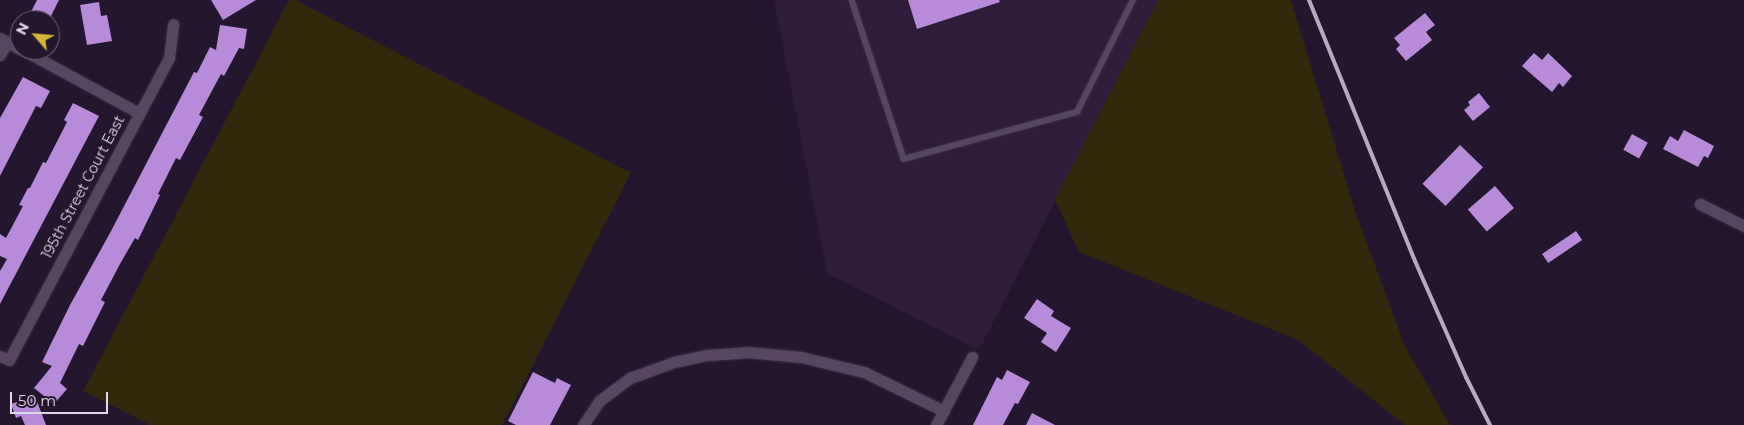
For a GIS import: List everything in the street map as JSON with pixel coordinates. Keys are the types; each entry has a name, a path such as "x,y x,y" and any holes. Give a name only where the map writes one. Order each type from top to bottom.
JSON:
{"street":[{"name":"195th Street Court East","path":"4,358 169,58 173,24"},
{"path":"0,55 4,40"},
{"path":"41,60 139,113"},
{"path":"1700,204 1744,226"},
{"path":"582,425 599,401 630,378 651,369 708,355 747,352 784,354 832,363 864,372 944,411"},
{"path":"936,425 972,357"}],"lane":[{"path":"852,0 904,159 1077,112 1134,0"}],"shaded area":[{"path":"289,0 295,0 631,173 502,425 150,425 83,391"},
{"path":"774,0 1158,0 979,350 827,273"},
{"path":"1158,0 1291,0 1355,211 1405,346 1450,425 1405,425 1298,340 1079,252 1055,200"}],"building":[{"path":"37,0 59,0 54,10 32,10"},
{"path":"211,0 256,0 223,20"},
{"path":"908,0 999,0 1000,2 917,29"},
{"path":"99,2 101,16 107,15 112,41 87,45 80,5"},
{"path":"1425,13 1435,25 1426,32 1432,40 1406,61 1396,49 1400,45 1394,38"},
{"path":"220,25 247,29 244,49 239,48 224,76 221,74 199,115 203,117 180,160 176,158 138,240 135,238 120,264 101,300 105,302 83,346 79,344 60,383 67,389 54,404 34,388 52,366 42,362 70,305 194,72 197,73 210,47 216,50"},
{"path":"1534,53 1542,60 1548,53 1572,76 1563,87 1559,83 1552,92 1522,66"},
{"path":"23,77 50,91 41,108 36,106 0,176 0,118"},
{"path":"1479,93 1490,107 1473,121 1464,110 1470,105 1468,102"},
{"path":"73,103 99,116 0,304 0,271 7,259 0,256 0,234 6,238 23,206 19,205 43,162 46,163 67,122 64,120"},
{"path":"1684,130 1714,146 1708,158 1704,156 1698,167 1663,149 1670,136 1678,141"},
{"path":"1632,134 1648,143 1639,158 1623,150"},
{"path":"1460,145 1483,167 1446,206 1422,184"},
{"path":"1495,186 1514,208 1487,232 1468,210"},
{"path":"1576,231 1582,240 1548,263 1542,254"},
{"path":"1037,299 1054,311 1051,316 1071,328 1056,352 1041,342 1047,333 1024,318"},
{"path":"1007,370 1030,382 1018,404 1015,403 1003,425 973,425 997,377 1002,380"},
{"path":"533,372 555,383 557,378 571,385 550,425 516,425 508,421"},
{"path":"35,396 46,425 25,425 21,416 16,418 11,404"},
{"path":"1032,413 1055,425 1026,425"}],"railway":[{"path":"1309,0 1415,261 1466,377 1490,425"}]}
